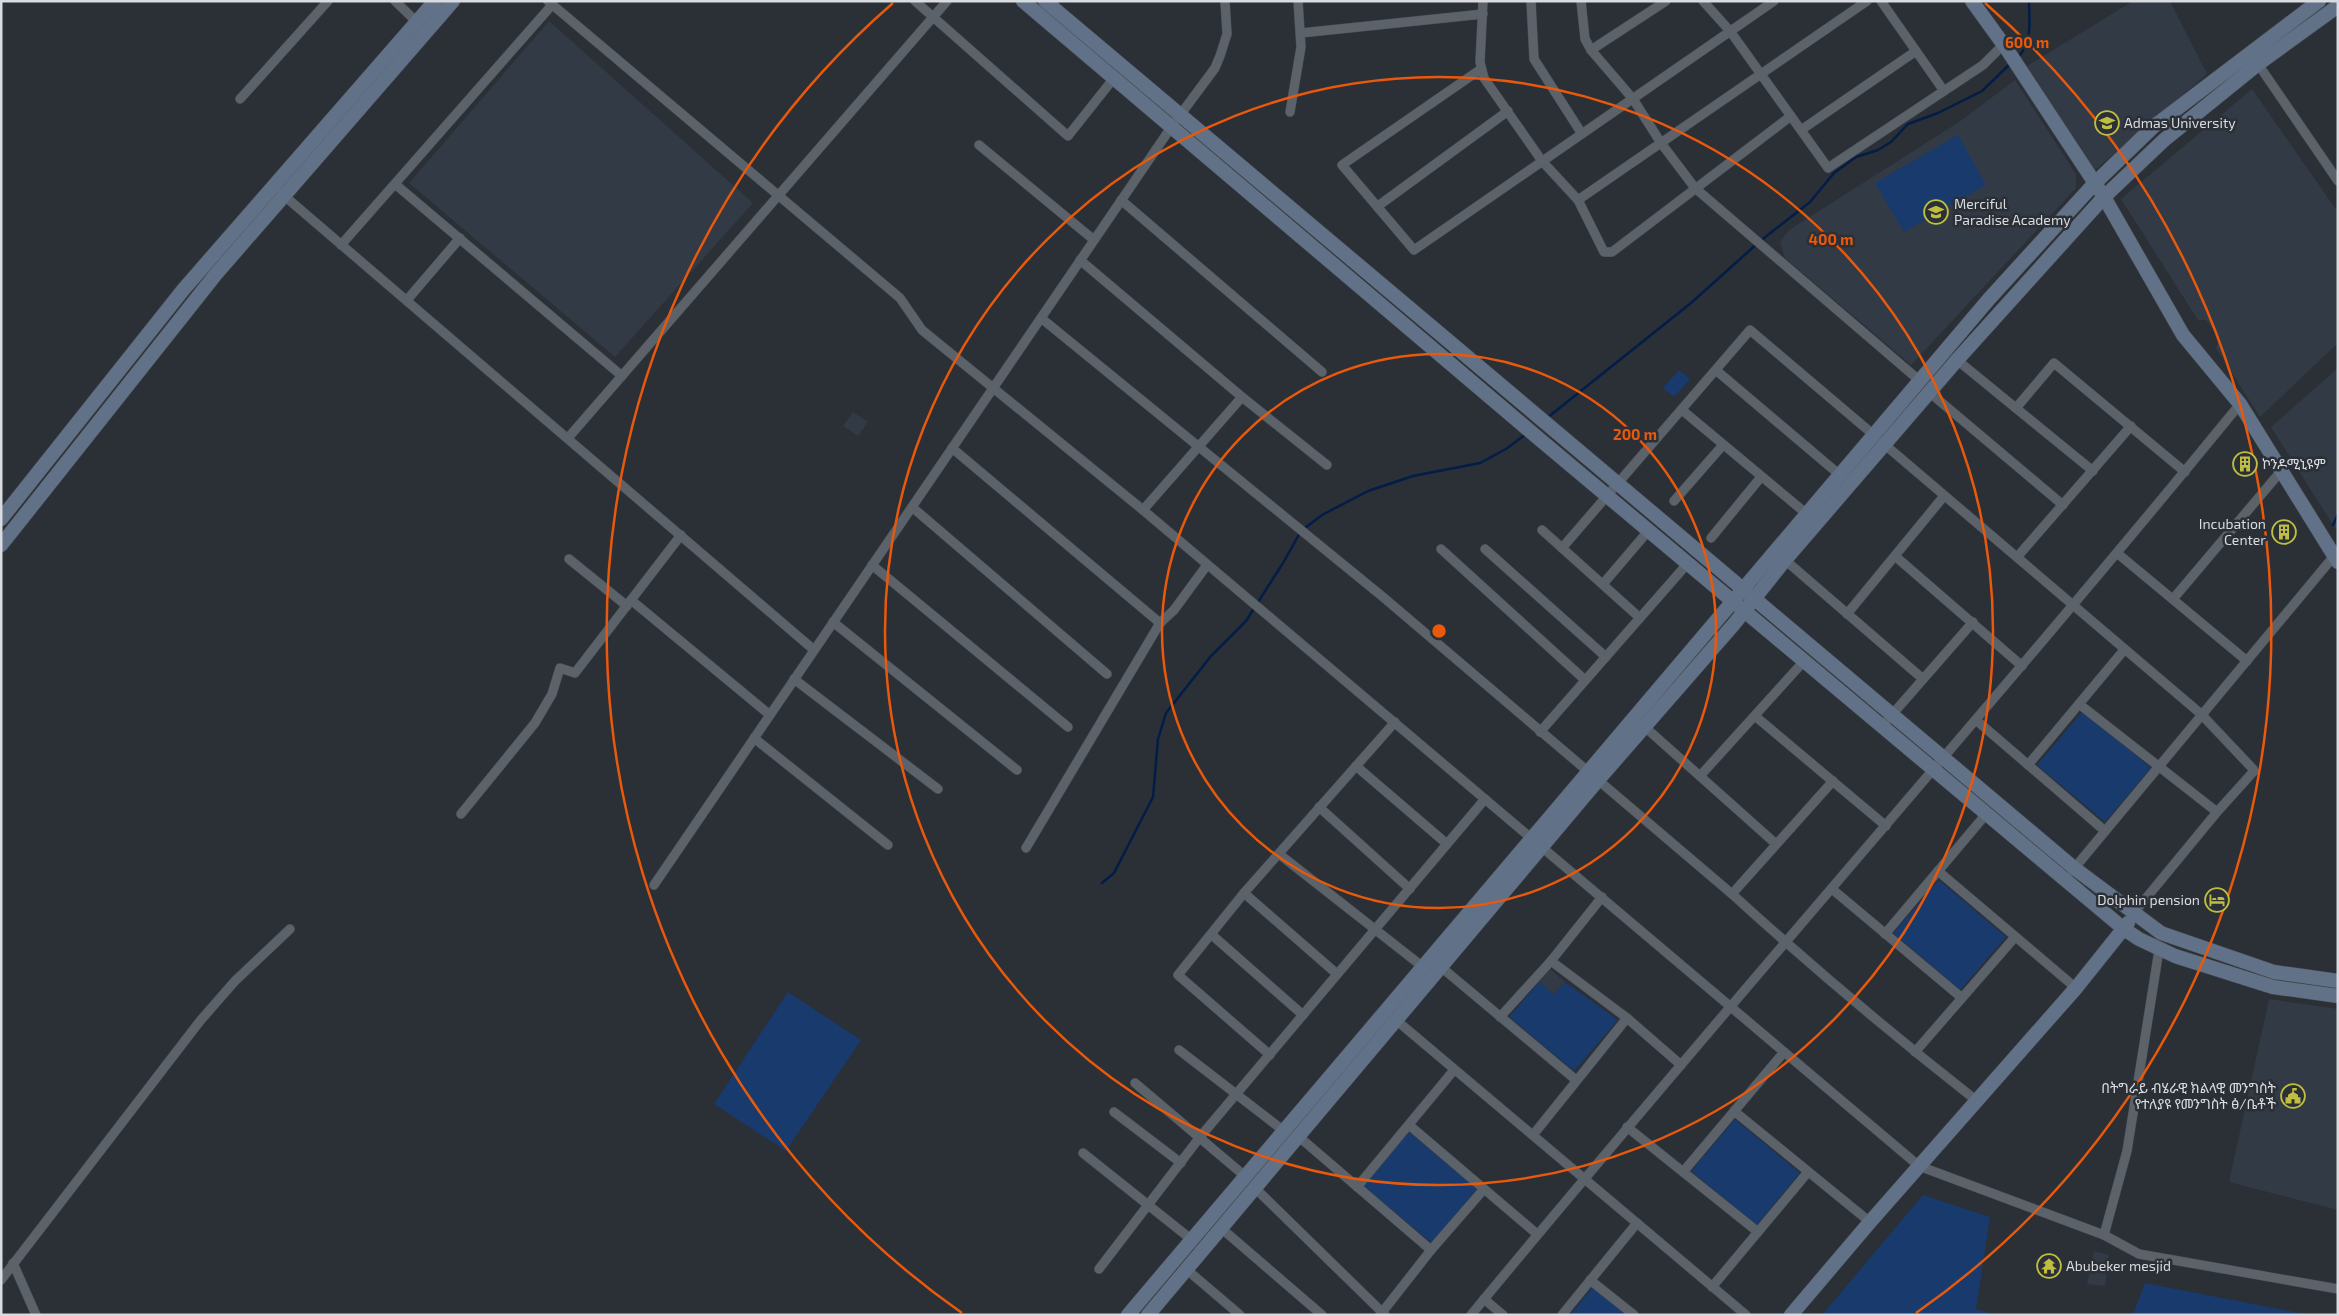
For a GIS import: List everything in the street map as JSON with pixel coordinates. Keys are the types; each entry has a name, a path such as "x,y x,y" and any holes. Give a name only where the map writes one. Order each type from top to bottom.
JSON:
{"street":[{"path":"240,99 328,1"},
{"path":"395,1 422,27"},
{"path":"422,27 435,1"},
{"path":"1,519 173,303 278,191 422,27 453,1"},
{"path":"915,1 1068,136 1114,78"},
{"path":"568,438 947,1"},
{"path":"1023,1 1114,78 1176,121 1558,434 1618,485 1738,595 1745,610 1987,813 2070,874 2170,937 2274,972 2338,981"},
{"path":"1045,1 1176,121 1544,443 1688,563 1738,595 1754,599 1944,758 2070,874 2124,929 2159,950 2274,987 2338,996"},
{"path":"654,885 1121,200 1215,68 1227,34 1225,1"},
{"path":"1290,112 1299,62 1301,33 1298,1"},
{"path":"1483,1 1481,69 1484,78 1542,161 1578,200 1602,251 1608,253 1791,116"},
{"path":"1532,1 1534,59 1582,134"},
{"path":"1581,1 1585,39 1591,50 1633,99 1661,143 1696,188 1924,387 2063,504"},
{"path":"1591,50 1666,1"},
{"path":"1703,1 1730,32 1828,168 1983,65 2004,46"},
{"path":"1481,69 1342,165 1414,250 1730,32 1764,4 1774,1"},
{"path":"1578,200 1867,1"},
{"path":"1881,1 1944,91"},
{"path":"1972,1 2022,72 2104,197 2183,335 2240,404 2336,559 2201,714 2070,874"},
{"path":"1594,777 1646,728 1754,599 1924,387 1989,299 2094,184 2168,115 2319,1"},
{"path":"341,245 550,3 900,298 922,330 1143,510 1919,1166 2104,1235 2139,1254 2338,1289"},
{"path":"1924,387 1957,360 2104,197 2164,140 2258,64 2338,6"},
{"path":"1301,33 1484,14"},
{"path":"1801,130 1916,51"},
{"path":"2258,64 2338,181"},
{"path":"1378,206 1508,111"},
{"path":"979,145 1094,240"},
{"path":"395,184 622,376"},
{"path":"278,191 814,650"},
{"path":"1,545 278,191"},
{"path":"1121,200 1322,372"},
{"path":"407,300 460,238"},
{"path":"1080,260 1242,398 1326,465"},
{"path":"1989,299 2002,310"},
{"path":"1041,318 1383,597 1732,894 1786,943 1915,1052 1977,1101"},
{"path":"1562,548 1717,371 1750,330 1944,496 2018,556 2124,650 2201,714 2254,772 2217,812 2133,914 2124,929 2076,988 1870,1222 1791,1315"},
{"path":"1957,360 2093,471"},
{"path":"2016,408 2054,363 2185,472"},
{"path":"1717,371 1841,476"},
{"path":"1143,510 1242,398"},
{"path":"1471,1315 1583,1179 2022,666 2240,404"},
{"path":"1682,410 1808,515"},
{"path":"2018,556 2131,426"},
{"path":"1152,1313 1221,1228 1284,1132 1423,967 1537,843 1594,777 1738,595 1841,476 1880,440"},
{"path":"1674,501 1723,445"},
{"path":"952,448 1160,623"},
{"path":"2173,599 2282,470"},
{"path":"1711,538 1761,477"},
{"path":"1847,614 1944,496"},
{"path":"912,507 1107,674"},
{"path":"1542,530 1640,618"},
{"path":"1603,584 1649,530"},
{"path":"461,814 542,713 552,694 560,668 575,673 681,535"},
{"path":"1441,549 1585,680"},
{"path":"1485,549 1606,657"},
{"path":"2117,553 2247,661"},
{"path":"1895,556 2022,666"},
{"path":"569,559 629,603 770,715"},
{"path":"1785,560 1923,679"},
{"path":"1540,732 1688,563"},
{"path":"872,565 1068,727"},
{"path":"1026,848 1160,623 1174,610 1207,565"},
{"path":"833,622 1018,770"},
{"path":"1883,726 1973,622"},
{"path":"2028,765 2124,650"},
{"path":"1700,776 1805,660"},
{"path":"794,679 938,789"},
{"path":"2079,704 2217,812"},
{"path":"1755,716 1886,826"},
{"path":"1976,720 2105,831"},
{"path":"1270,1054 1178,975 1244,893 1394,722"},
{"path":"1646,728 1776,844"},
{"path":"754,738 888,845"},
{"path":"1356,766 1447,844"},
{"path":"1732,894 1833,781"},
{"path":"1099,1269 1236,1094 1485,799"},
{"path":"1320,808 1410,889"},
{"path":"1886,934 1987,813"},
{"path":"1128,1315 1192,1240 1298,1136 1441,967 1537,843"},
{"path":"1278,854 1423,967"},
{"path":"1938,871 2076,988"},
{"path":"1832,889 1962,998"},
{"path":"1244,893 1337,974"},
{"path":"1500,1017 1551,960 1602,897"},
{"path":"1,1280 200,1021 235,981 290,929"},
{"path":"1212,935 1303,1015"},
{"path":"1915,1052 2015,937"},
{"path":"2104,1235 2128,1151 2159,950"},
{"path":"1551,960 1627,1018 1681,1065"},
{"path":"1441,967 1576,1080"},
{"path":"2296,991 2299,977"},
{"path":"1533,1135 1627,1018"},
{"path":"1396,1020 1746,1315"},
{"path":"1179,1050 1284,1132"},
{"path":"1683,1172 1784,1052"},
{"path":"1357,1187 1454,1070"},
{"path":"1135,1083 1250,1182 1382,1314 1431,1250 1484,1189"},
{"path":"1734,1111 1870,1222"},
{"path":"1114,1112 1181,1163"},
{"path":"1409,1125 1538,1234"},
{"path":"1627,1128 1758,1232"},
{"path":"1298,1136 1431,1250"},
{"path":"1083,1153 1192,1240"},
{"path":"1712,1287 1808,1172"},
{"path":"1562,1315 1637,1222"},
{"path":"1221,1228 1322,1315"},
{"path":"13,1263 36,1315"},
{"path":"1186,1269 1240,1315"},
{"path":"1590,1280 1634,1315"},
{"path":"1484,1299 1503,1315"}],"shaded area":[{"name":"Admas University","path":"2133,1 2170,1 2207,74 2094,171 2027,66"},
{"path":"549,21 753,203 615,357 409,183"},
{"name":"Merciful Paradise Academy","path":"2015,80 2076,174 2076,188 1911,365 1785,258 1780,242 1789,230 1959,122"},
{"path":"2252,89 2338,212 2338,343 2260,417 2216,348 2219,337 2206,320 2198,320 2121,199"},
{"path":"1958,135 1986,185 1904,232 1875,183"},
{"path":"2338,368 2338,533 2271,427"},
{"path":"1679,370 1690,379 1674,397 1663,388"},
{"path":"853,412 868,422 858,436 843,426"},
{"path":"2083,711 2151,768 2105,822 2037,765"},
{"path":"1939,880 2006,937 1960,990 1893,933"},
{"path":"1550,969 1565,982 1554,995 1539,982"},
{"path":"1539,982 1554,995 1565,982 1618,1020 1574,1071 1509,1017"},
{"path":"788,992 861,1040 786,1151 714,1104"},
{"name":"በትግራይ ብሄራዊ ክልላዊ መንግስት የተለያዩ የመንግስት ፅ/ቤቶች","path":"2269,999 2338,1009 2338,1210 2229,1182"},
{"path":"1735,1119 1800,1173 1757,1225 1691,1171"},
{"path":"1409,1132 1477,1189 1432,1243 1363,1186"},
{"path":"1923,1195 1990,1217 1976,1309 1997,1315 1822,1315"},
{"path":"2094,1251 2109,1255 2105,1286 2087,1284"},
{"path":"2145,1283 2310,1315 2127,1315 2134,1312"},
{"path":"1593,1287 1626,1315 1570,1315"}],"waterway":[{"path":"2018,57 2023,51 2028,38 2029,1"},
{"path":"1547,418 1691,303 1759,242 1810,202 1834,173 1856,157 1878,150 1891,142 1908,124 1938,113 1982,91 2010,64"},
{"path":"1102,883 1114,873 1153,797 1158,739 1166,713 1211,656 1246,621 1301,531 1322,515 1368,491 1413,476 1480,463 1506,449 1526,434"},
{"path":"2333,525 2338,514"}],"place":[{"name":"Admas University","path":"2107,123"},
{"name":"Merciful Paradise Academy","path":"1936,212"},
{"name":"ኮንዶሚኒዩም","path":"2245,464"},
{"name":"Incubation Center","path":"2284,532"},
{"name":"Dolphin pension","path":"2217,900"},
{"name":"በትግራይ ብሄራዊ ክልላዊ መንግስት የተለያዩ የመንግስት ፅ/ቤቶች","path":"2293,1096"},
{"name":"Abubeker mesjid","path":"2049,1266"}]}
